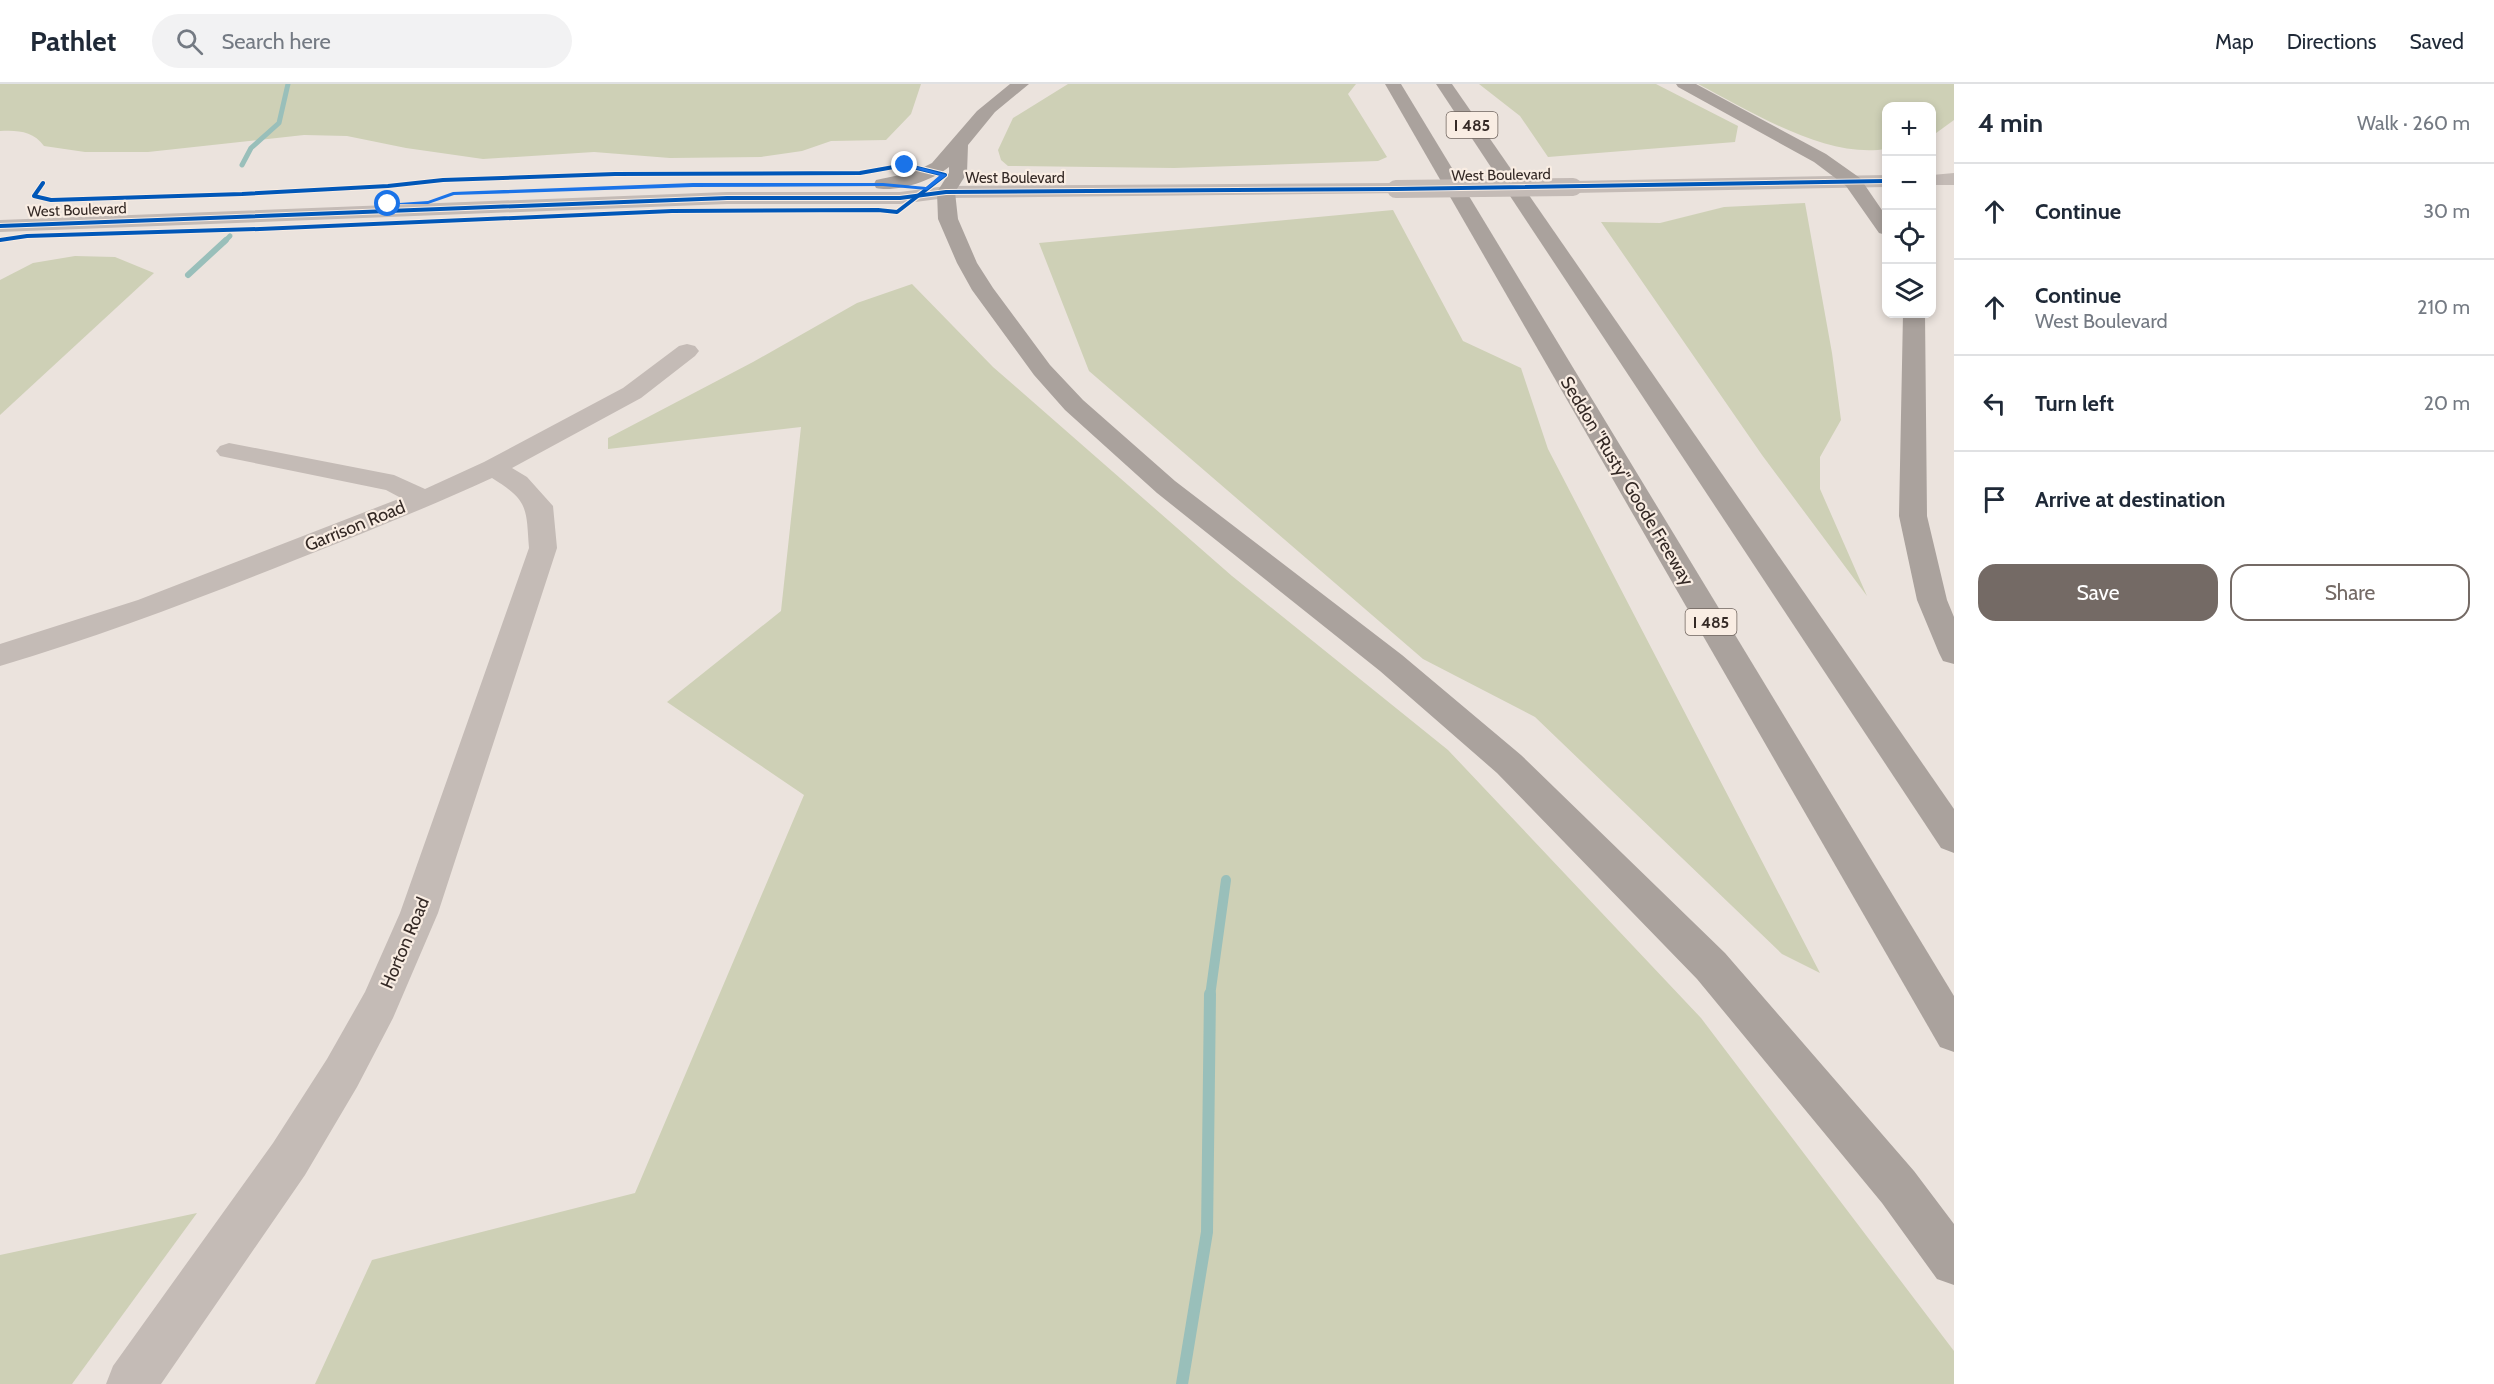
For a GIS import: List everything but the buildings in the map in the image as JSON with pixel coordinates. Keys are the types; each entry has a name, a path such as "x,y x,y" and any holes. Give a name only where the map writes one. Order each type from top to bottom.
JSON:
{"highway":[{"path":"883,184 933,171 960,146 989,109 1021,84"},
{"name":"Seddon \"Rusty\" Goode Freeway","path":"1393,84 1954,1033"},
{"name":"I 485","path":"1444,84 1954,838"},
{"path":"1684,84 1820,158 1853,182 1882,222"},
{"path":"960,146 958,172 946,192 948,219 967,264 983,290 1042,370 1074,405 1166,487 1391,663 1509,764 1711,966 1898,1187 1954,1262"},
{"path":"1914,318 1912,516 1932,600 1954,654"}],"street":[{"path":"1936,180 1954,179"},
{"name":"West Boulevard","path":"0,213 448,201 900,198 946,192 1573,187 1882,181"},
{"name":"West Boulevard","path":"0,226 285,216 448,201 453,203 472,200 618,194 693,185 883,184 946,192"},
{"name":"Garrison Road","path":"0,655 83,630 148,607 424,499 493,468 632,393 687,351"},
{"path":"229,451 394,483 424,499"},
{"name":"Horton Road","path":"131,1384 289,1159 379,1005 419,913 543,548 539,506 518,483 493,468"}],"green space":[{"path":"0,84 921,84 911,114 886,140 831,141 802,151 761,157 670,158 594,152 483,159 406,148 347,136 304,135 148,152 85,152 44,146 35,137 25,132 0,131"},
{"path":"1068,84 1356,84 1348,94 1387,157 1378,161 1174,168 1008,166 1001,160 998,150 1013,118"},
{"path":"1479,84 1656,84 1738,126 1735,142 1548,157 1520,116"},
{"path":"1698,84 1954,84 1954,120 1936,133 1936,102 1882,102 1882,149 1839,147 1814,140 1765,119"},
{"path":"1805,203 1832,353 1841,420 1820,457 1820,489 1867,596 1762,455 1601,222 1660,223 1724,207"},
{"path":"1393,210 1463,341 1521,368 1548,449 1820,973 1782,954 1535,717 1423,659 1089,371 1039,243"},
{"path":"75,256 115,257 154,273 0,415 0,280 33,263"},
{"path":"912,284 993,367 1232,576 1448,750 1701,1018 1954,1351 1954,1384 315,1384 372,1260 635,1193 804,795 667,702 781,611 801,427 608,449 608,438 753,362 857,303"},
{"path":"197,1213 72,1384 0,1384 0,1255"}],"waterway":[{"path":"242,165 251,148 279,123 288,84"},
{"path":"226,240 230,236"},
{"path":"188,275 226,240"},
{"path":"1210,996 1226,880"},
{"path":"1182,1384 1207,1232 1210,994"}],"cycle path":[{"path":"0,240 27,236 260,229 672,211 878,210 897,212 945,175 905,165 860,173 615,174 443,180 388,186 242,194 51,200 34,196 43,183"},
{"path":"0,226 727,198 900,198 946,192 1396,189 1882,181"}],"route":[{"path":"388,204 428,202 441,200 453,194 693,185 883,184 927,189 945,175 905,165"}]}
